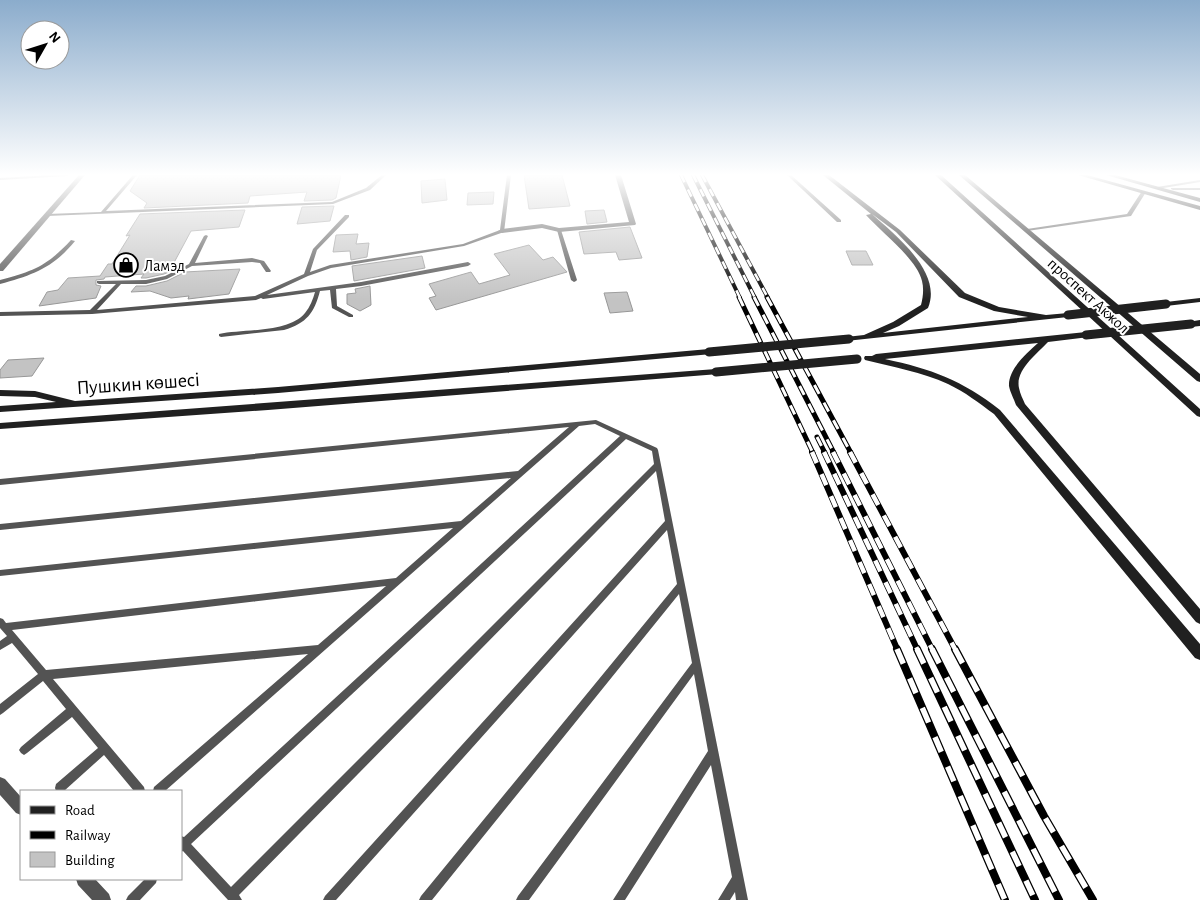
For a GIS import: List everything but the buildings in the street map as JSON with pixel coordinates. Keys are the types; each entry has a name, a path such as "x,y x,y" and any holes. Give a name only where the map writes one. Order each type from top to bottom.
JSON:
{"main road":[{"path":"866,337 896,324 925,306 928,289 924,274 870,217"},
{"path":"881,217 898,230 962,295 997,308 1044,317 1200,300"},
{"name":"проспект Акжол","path":"984,217 1200,414"},
{"name":"проспект Акжол","path":"1012,217 1200,379"},
{"name":"Пушкин көшесі","path":"0,409 82,405 278,390 710,352 849,339 1044,317"},
{"name":"Пушкин көшесі","path":"0,426 716,372 862,359 1196,323"},
{"path":"1046,339 1034,354 1024,361 1017,374 1014,385 1021,405 1200,618"},
{"path":"862,359 949,379 973,393 997,412 1200,654"},
{"path":"0,393 36,394 82,405"}],"street":[{"path":"0,269 44,217"},
{"path":"502,231 549,226 559,230 633,224 631,217"},
{"path":"0,784 20,807"},
{"path":"85,880 103,900"}],"lane":[{"path":"306,274 315,250 346,217"},
{"path":"256,298 306,274 330,267 464,245 502,231 504,217"},
{"path":"835,217 839,221"},
{"path":"1027,230 1115,217"},
{"path":"559,230 574,280"},
{"path":"191,265 206,236"},
{"path":"0,282 47,267 73,241"},
{"path":"99,282 146,282 167,277 191,265 252,260 262,262 268,271"},
{"path":"0,314 92,312 256,298 333,288 468,264"},
{"path":"92,312 119,283"},
{"path":"333,288 334,307 350,316"},
{"path":"221,335 284,328 293,325 306,316 313,308 318,290"},
{"path":"0,482 596,422 655,450 742,900"},
{"path":"159,790 578,424"},
{"path":"625,436 182,844 233,897 658,464"},
{"path":"0,527 520,474"},
{"path":"329,900 669,522"},
{"path":"0,573 463,524"},
{"path":"2,625 398,581"},
{"path":"425,900 681,585"},
{"path":"2,625 139,790"},
{"path":"0,646 12,637"},
{"path":"0,710 44,675 321,648"},
{"path":"522,900 696,664"},
{"path":"24,750 73,710"},
{"path":"60,788 104,748"},
{"path":"619,900 714,751"},
{"path":"724,900 738,877"},
{"path":"132,900 151,880"}],"railway":[{"path":"701,217 740,298"},
{"path":"714,217 755,298"},
{"path":"725,217 768,298"},
{"path":"739,297 813,453"},
{"path":"754,297 834,453"},
{"path":"767,297 851,453"},
{"path":"817,437 825,453"},
{"path":"812,452 898,651"},
{"path":"824,452 918,651"},
{"path":"833,452 933,651"},
{"path":"850,452 956,651"},
{"path":"897,649 1005,900"},
{"path":"917,649 1035,900"},
{"path":"932,649 1059,900"},
{"path":"955,649 1044,816 1093,900"}],"place":[{"name":"Ламэд","path":"126,265"}]}
